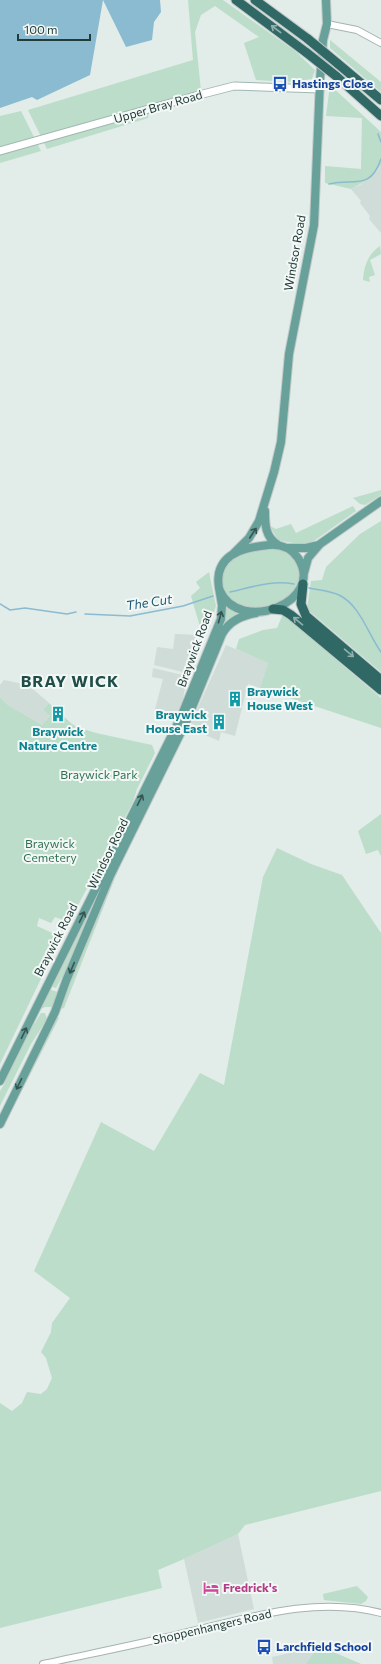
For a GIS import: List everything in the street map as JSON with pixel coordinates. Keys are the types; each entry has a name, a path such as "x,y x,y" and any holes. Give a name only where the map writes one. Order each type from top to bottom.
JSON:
{"highway":[{"path":"236,0 336,76 381,116"},
{"path":"255,0 337,62 381,100"},
{"path":"303,582 301,604 306,616 381,680"},
{"path":"273,609 283,610 291,614 381,690"}],"main road":[{"name":"Windsor Road","path":"233,554 253,534 265,506 281,442 289,354 313,232 323,40 327,24 326,0"},
{"name":"Upper Bray Road","path":"0,152 234,86 320,89"},
{"path":"320,544 306,548 258,546 242,550 233,554 221,568 218,577 219,588 226,601 232,607 256,613 273,609 290,601 297,595 303,582 306,560 320,544 381,501"},
{"name":"Windsor Road","path":"265,506 267,532 270,538 282,546"},
{"path":"282,546 294,554 299,561 302,570 303,582"},
{"name":"Braywick Road","path":"0,1081 190,696 222,616 222,602 219,588"},
{"name":"Windsor Road","path":"0,1124 55,1012 66,981 107,882 186,722 222,634 236,619 256,613"}],"street":[{"path":"327,24 357,30 381,43"},
{"name":"Shoppenhangers Road","path":"43,1664 273,1613 324,1606 358,1608 381,1613"}],"shaded area":[{"path":"381,165 381,233 369,219 370,216 360,203 361,201 351,189 360,185 378,170"},
{"path":"175,634 198,635 187,673 154,665 157,647 173,649"},
{"path":"226,645 268,663 260,688 248,684 235,736 221,732 219,741 196,731 197,726 191,723"},
{"path":"153,668 187,676 183,699 175,718 155,709 163,679 152,677"},
{"path":"4,680 23,684 34,690 49,703 43,710 50,716 42,725 8,705 0,697 0,685"},
{"path":"238,1534 254,1609 198,1623 184,1559"},
{"path":"319,1646 361,1664 273,1664 272,1657"}],"green space":[{"path":"188,0 223,0 295,51 315,70 312,79 292,82 256,80 244,43 259,37 215,6 201,15 195,32 201,91 150,105 148,118 47,149 28,110 193,60"},
{"path":"330,40 381,82 381,92 330,48"},
{"path":"330,85 381,132 381,165 371,178 351,189 325,183 325,166 361,169 362,118 326,116"},
{"path":"21,111 41,151 0,163 0,116"},
{"path":"380,246 381,254 370,260 375,275 369,277 370,282 363,280 367,261 372,253"},
{"path":"381,490 381,495 365,505 360,504 353,498"},
{"path":"353,506 356,511 314,541 303,545 278,540 270,526 276,529 291,524 296,533"},
{"path":"381,521 381,672 307,609 311,581 322,580 326,567 360,534"},
{"path":"266,548 280,549 294,559 300,573 299,585 284,602 258,609 244,609 227,596 222,586 223,572 226,565 234,558 244,553"},
{"path":"209,572 216,606 208,629 201,630 191,596 200,588 196,582"},
{"path":"225,605 238,614 228,619 218,634"},
{"path":"283,614 381,698 381,728 260,688 268,663 236,649 239,639 263,630 277,628"},
{"path":"0,697 8,705 42,725 50,716 43,710 49,703 77,727 96,733 152,745 155,753 137,789 133,802 69,922 55,917 51,923 39,918 37,926 61,937 0,1064"},
{"path":"381,814 381,856 378,850 366,854 358,831"},
{"path":"122,844 94,903 64,978 62,977 56,988 50,986"},
{"path":"126,847 64,1008 60,1009 57,1006"},
{"path":"277,848 311,864 342,875 381,933 381,1491 245,1525 238,1534 158,1570 162,1588 0,1628 0,1403 12,1411 22,1403 27,1392 41,1394 47,1389 52,1378 46,1358 41,1352 51,1332 52,1323 70,1298 34,1271 101,1122 154,1151 200,1073 224,1085 263,877"},
{"path":"48,989 58,992 52,1007 45,1007 37,1011"},
{"path":"41,1013 45,1013 47,1019 31,1044 0,1106 0,1091 5,1083 7,1068"},
{"path":"56,1015 59,1018 11,1112 8,1112"},
{"path":"357,1586 368,1597 366,1601 361,1604 324,1600 323,1594"},
{"path":"319,1646 361,1664 306,1664"}],"water":[{"path":"0,0 103,0 90,75 37,100 32,97 0,108"},
{"path":"103,0 160,0 161,12 154,22 152,40 126,47"}],"waterway":[{"path":"378,134 381,142"},
{"path":"329,184 366,179 372,176 381,159"},
{"name":"The Cut","path":"230,592 270,583 294,584"},
{"name":"The Cut","path":"309,588 332,592 339,595 353,606 363,620 381,652"},
{"name":"The Cut","path":"85,614 130,616 183,606 213,596"},
{"name":"The Cut","path":"0,604 10,610 25,608 67,614 76,612"}],"place":[{"name":"Hastings Close","path":"280,84"},
{"name":"Braywick House West","path":"235,699"},
{"name":"Braywick Nature Centre","path":"58,714"},
{"name":"Braywick House East","path":"219,722"},
{"name":"Fredrick's","path":"211,1588"},
{"name":"Larchfield School","path":"264,1647"}],"district":[{"name":"BRAY WICK","path":"70,681"}],"park label":[{"name":"Braywick Park","path":"99,775"},
{"name":"Braywick Cemetery","path":"50,851"}]}
